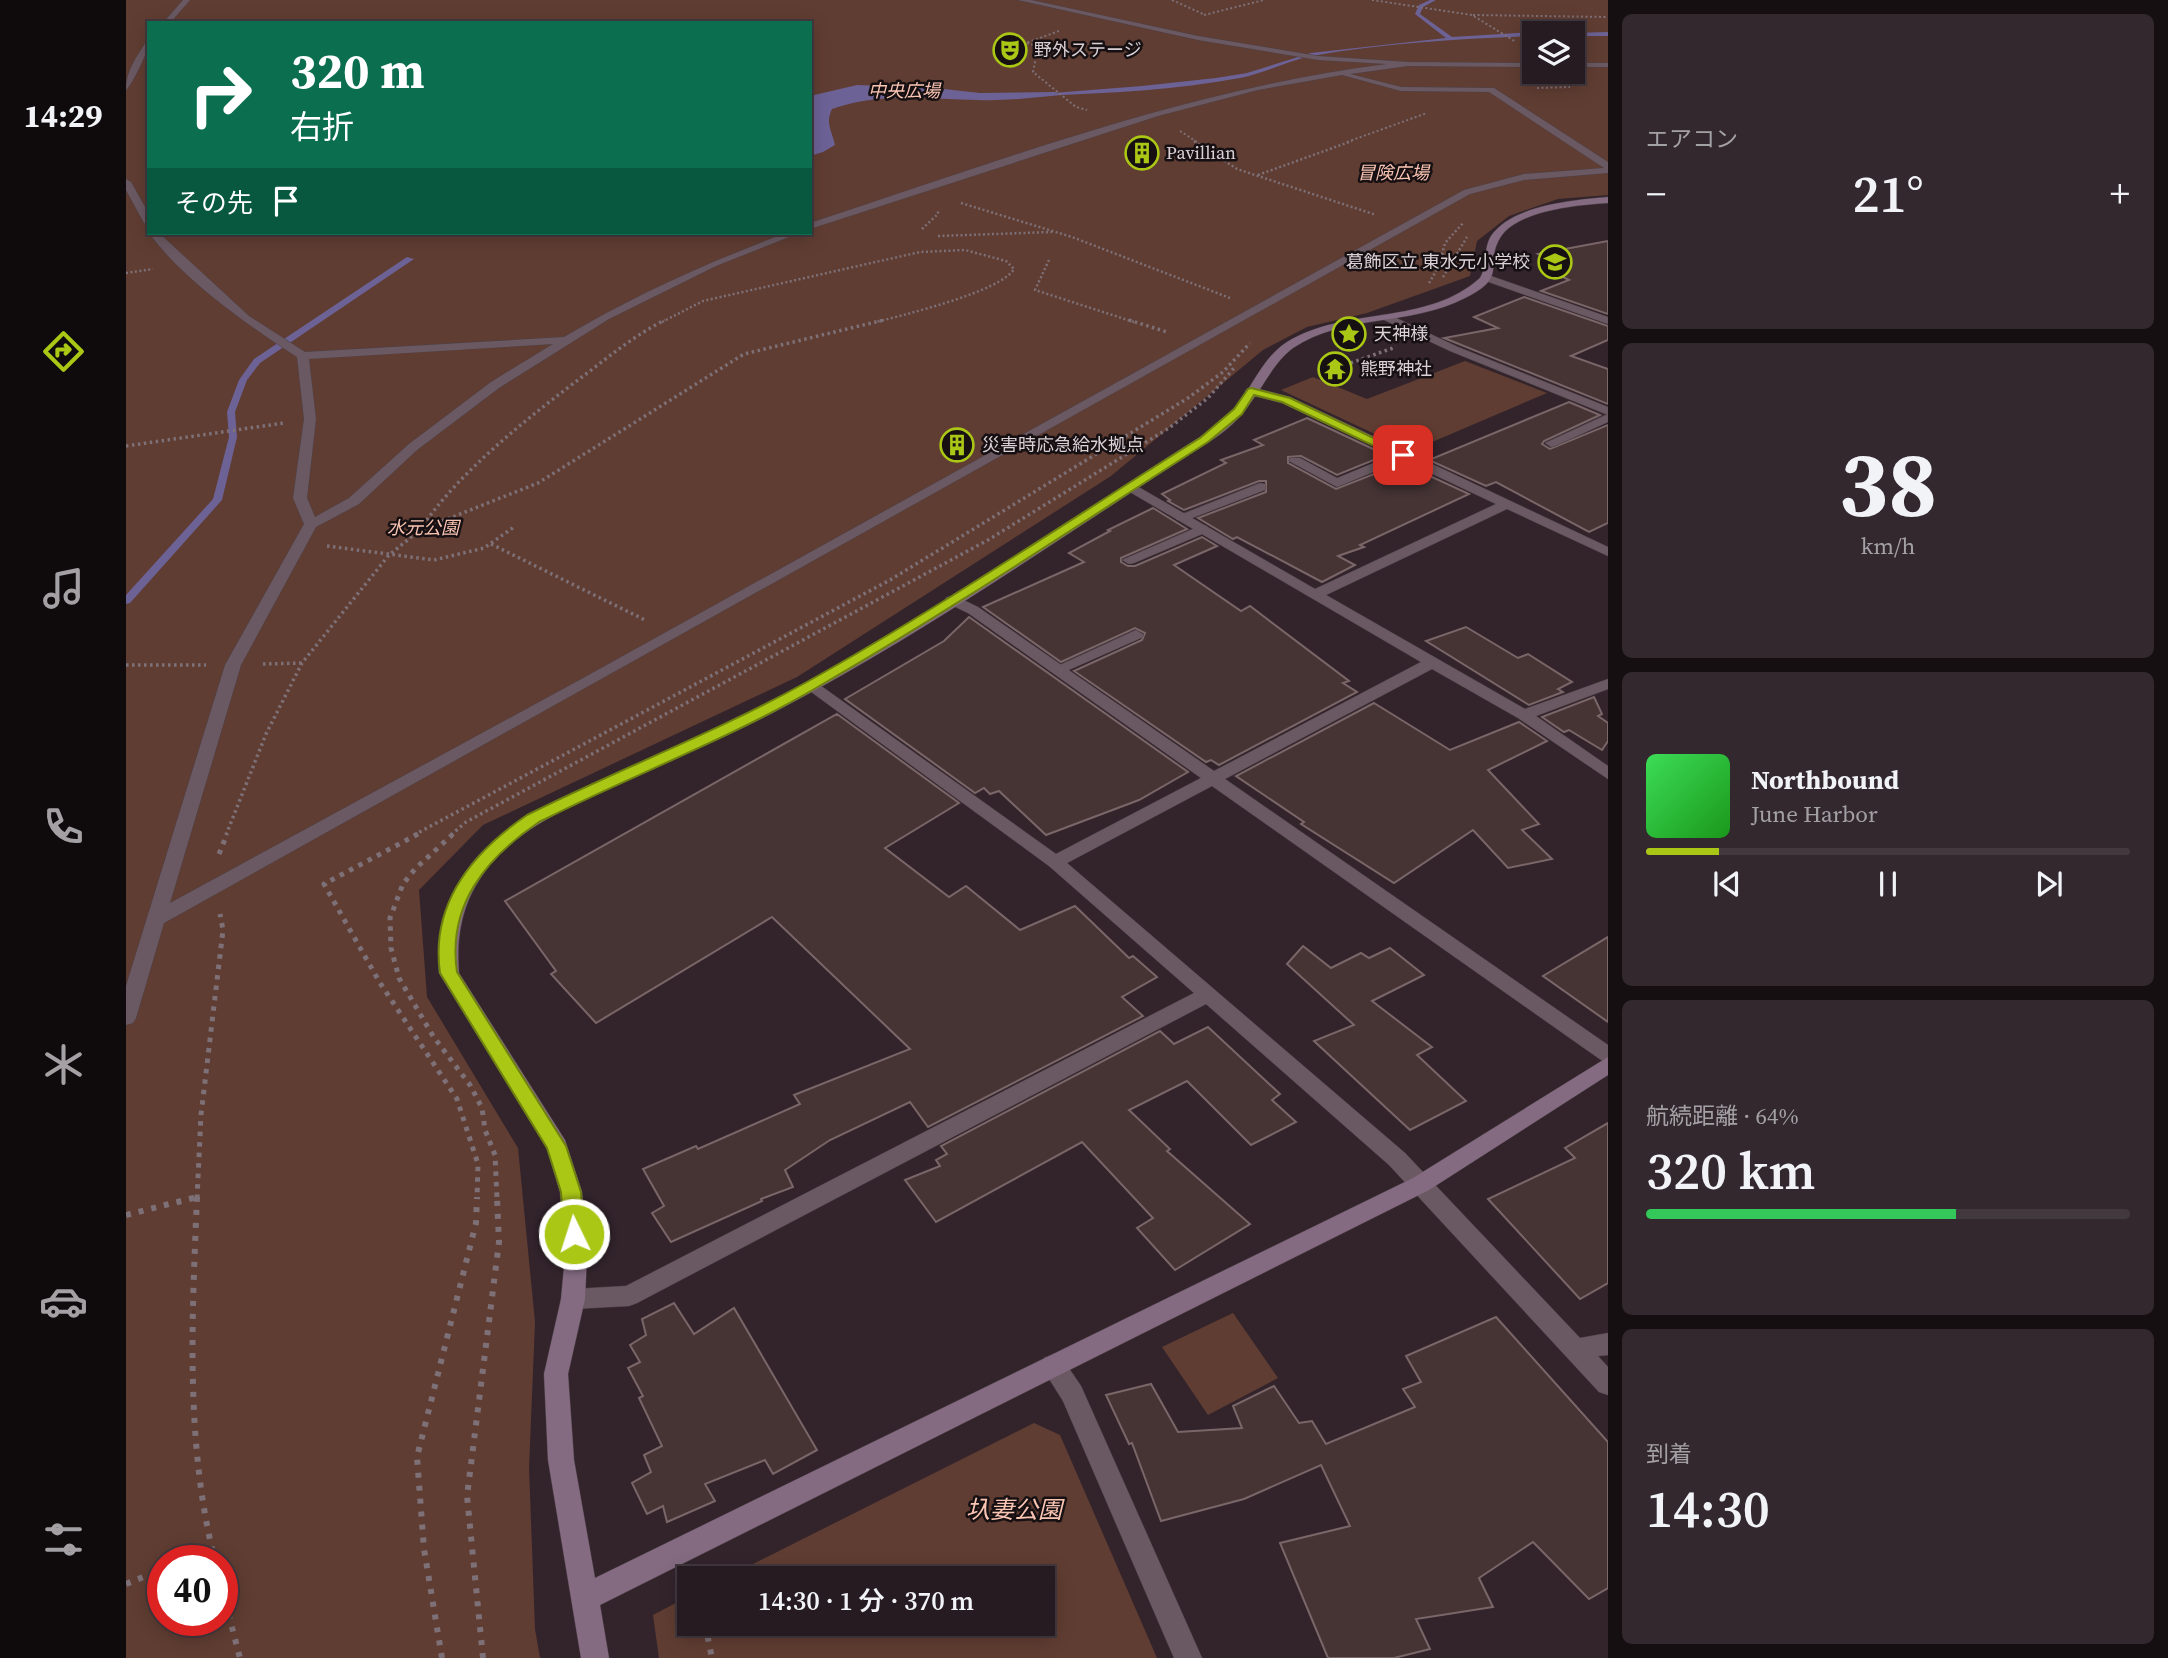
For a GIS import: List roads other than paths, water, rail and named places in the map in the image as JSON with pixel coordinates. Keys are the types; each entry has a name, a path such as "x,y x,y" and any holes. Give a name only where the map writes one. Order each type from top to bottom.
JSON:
{"street":[{"path":"168,21 187,0"},
{"path":"1021,0 1152,28 1315,58 1408,64 1522,65"},
{"path":"1034,3 1043,0"},
{"path":"136,48 147,46"},
{"path":"126,88 135,65 147,47"},
{"path":"1315,58 1329,74"},
{"path":"812,225 1155,114 1258,88 1329,74 1408,64"},
{"path":"1585,65 1608,65"},
{"path":"1342,74 1384,87 1426,91 1491,90 1608,168"},
{"path":"156,919 1467,192 1504,181 1608,168"},
{"path":"126,182 147,219"},
{"path":"595,1658 561,1460 556,1374 573,1298 576,1256 571,1192 557,1146 449,973 445,949 463,887 482,860 508,836 533,819 751,718 811,686 1130,488 1224,426 1238,412 1275,356 1302,338 1331,328 1451,302 1487,278 1492,268 1496,237 1504,228 1552,208 1608,200"},
{"path":"156,235 245,318 303,356 567,340"},
{"path":"126,1018 233,665 312,524 354,501 413,447 474,401 604,317 712,264 788,235"},
{"path":"1487,278 1608,321"},
{"path":"1386,317 1426,337 1608,411"},
{"path":"303,356 310,419 300,498 312,524"},
{"path":"1251,391 1286,400 1605,548"},
{"path":"1551,443 1608,418"},
{"path":"1295,461 1337,483 1403,455"},
{"path":"1182,517 1260,487"},
{"path":"1130,488 1524,715 1608,775"},
{"path":"1314,595 1507,504"},
{"path":"1129,560 1202,529"},
{"path":"952,600 973,610 1608,1055"},
{"path":"1057,670 1136,635"},
{"path":"1055,862 1431,663"},
{"path":"1524,715 1608,684"},
{"path":"811,686 1055,862 1397,1159 1608,1384"},
{"path":"573,1298 629,1296 1207,996"},
{"path":"586,1597 1421,1184 1608,1065"},
{"path":"1576,1349 1608,1344"},
{"path":"1053,1366 1072,1394 1188,1658"}],"waterway":[{"path":"1434,0 1421,6 1417,14 1451,39"},
{"path":"1585,34 1608,34"},
{"path":"1451,39 1522,35"},
{"path":"1043,94 1216,80 1249,74 1302,57 1367,47 1451,39"},
{"path":"126,601 217,500 233,437 231,412 243,380 257,361 410,259"}],"place":[{"name":"野外ステージ","path":"1010,50"},
{"name":"Pavillian","path":"1142,153"},
{"name":"葛飾区立 東水元小学校","path":"1555,262"},
{"name":"天神様","path":"1349,334"},
{"name":"熊野神社","path":"1335,369"},
{"name":"災害時応急給水拠点","path":"957,445"}],"park label":[{"name":"中央広場","path":"904,91"},
{"name":"冒険広場","path":"1393,173"},
{"name":"水元公園","path":"423,528"},
{"name":"圦妻公園","path":"1014,1510"}]}
